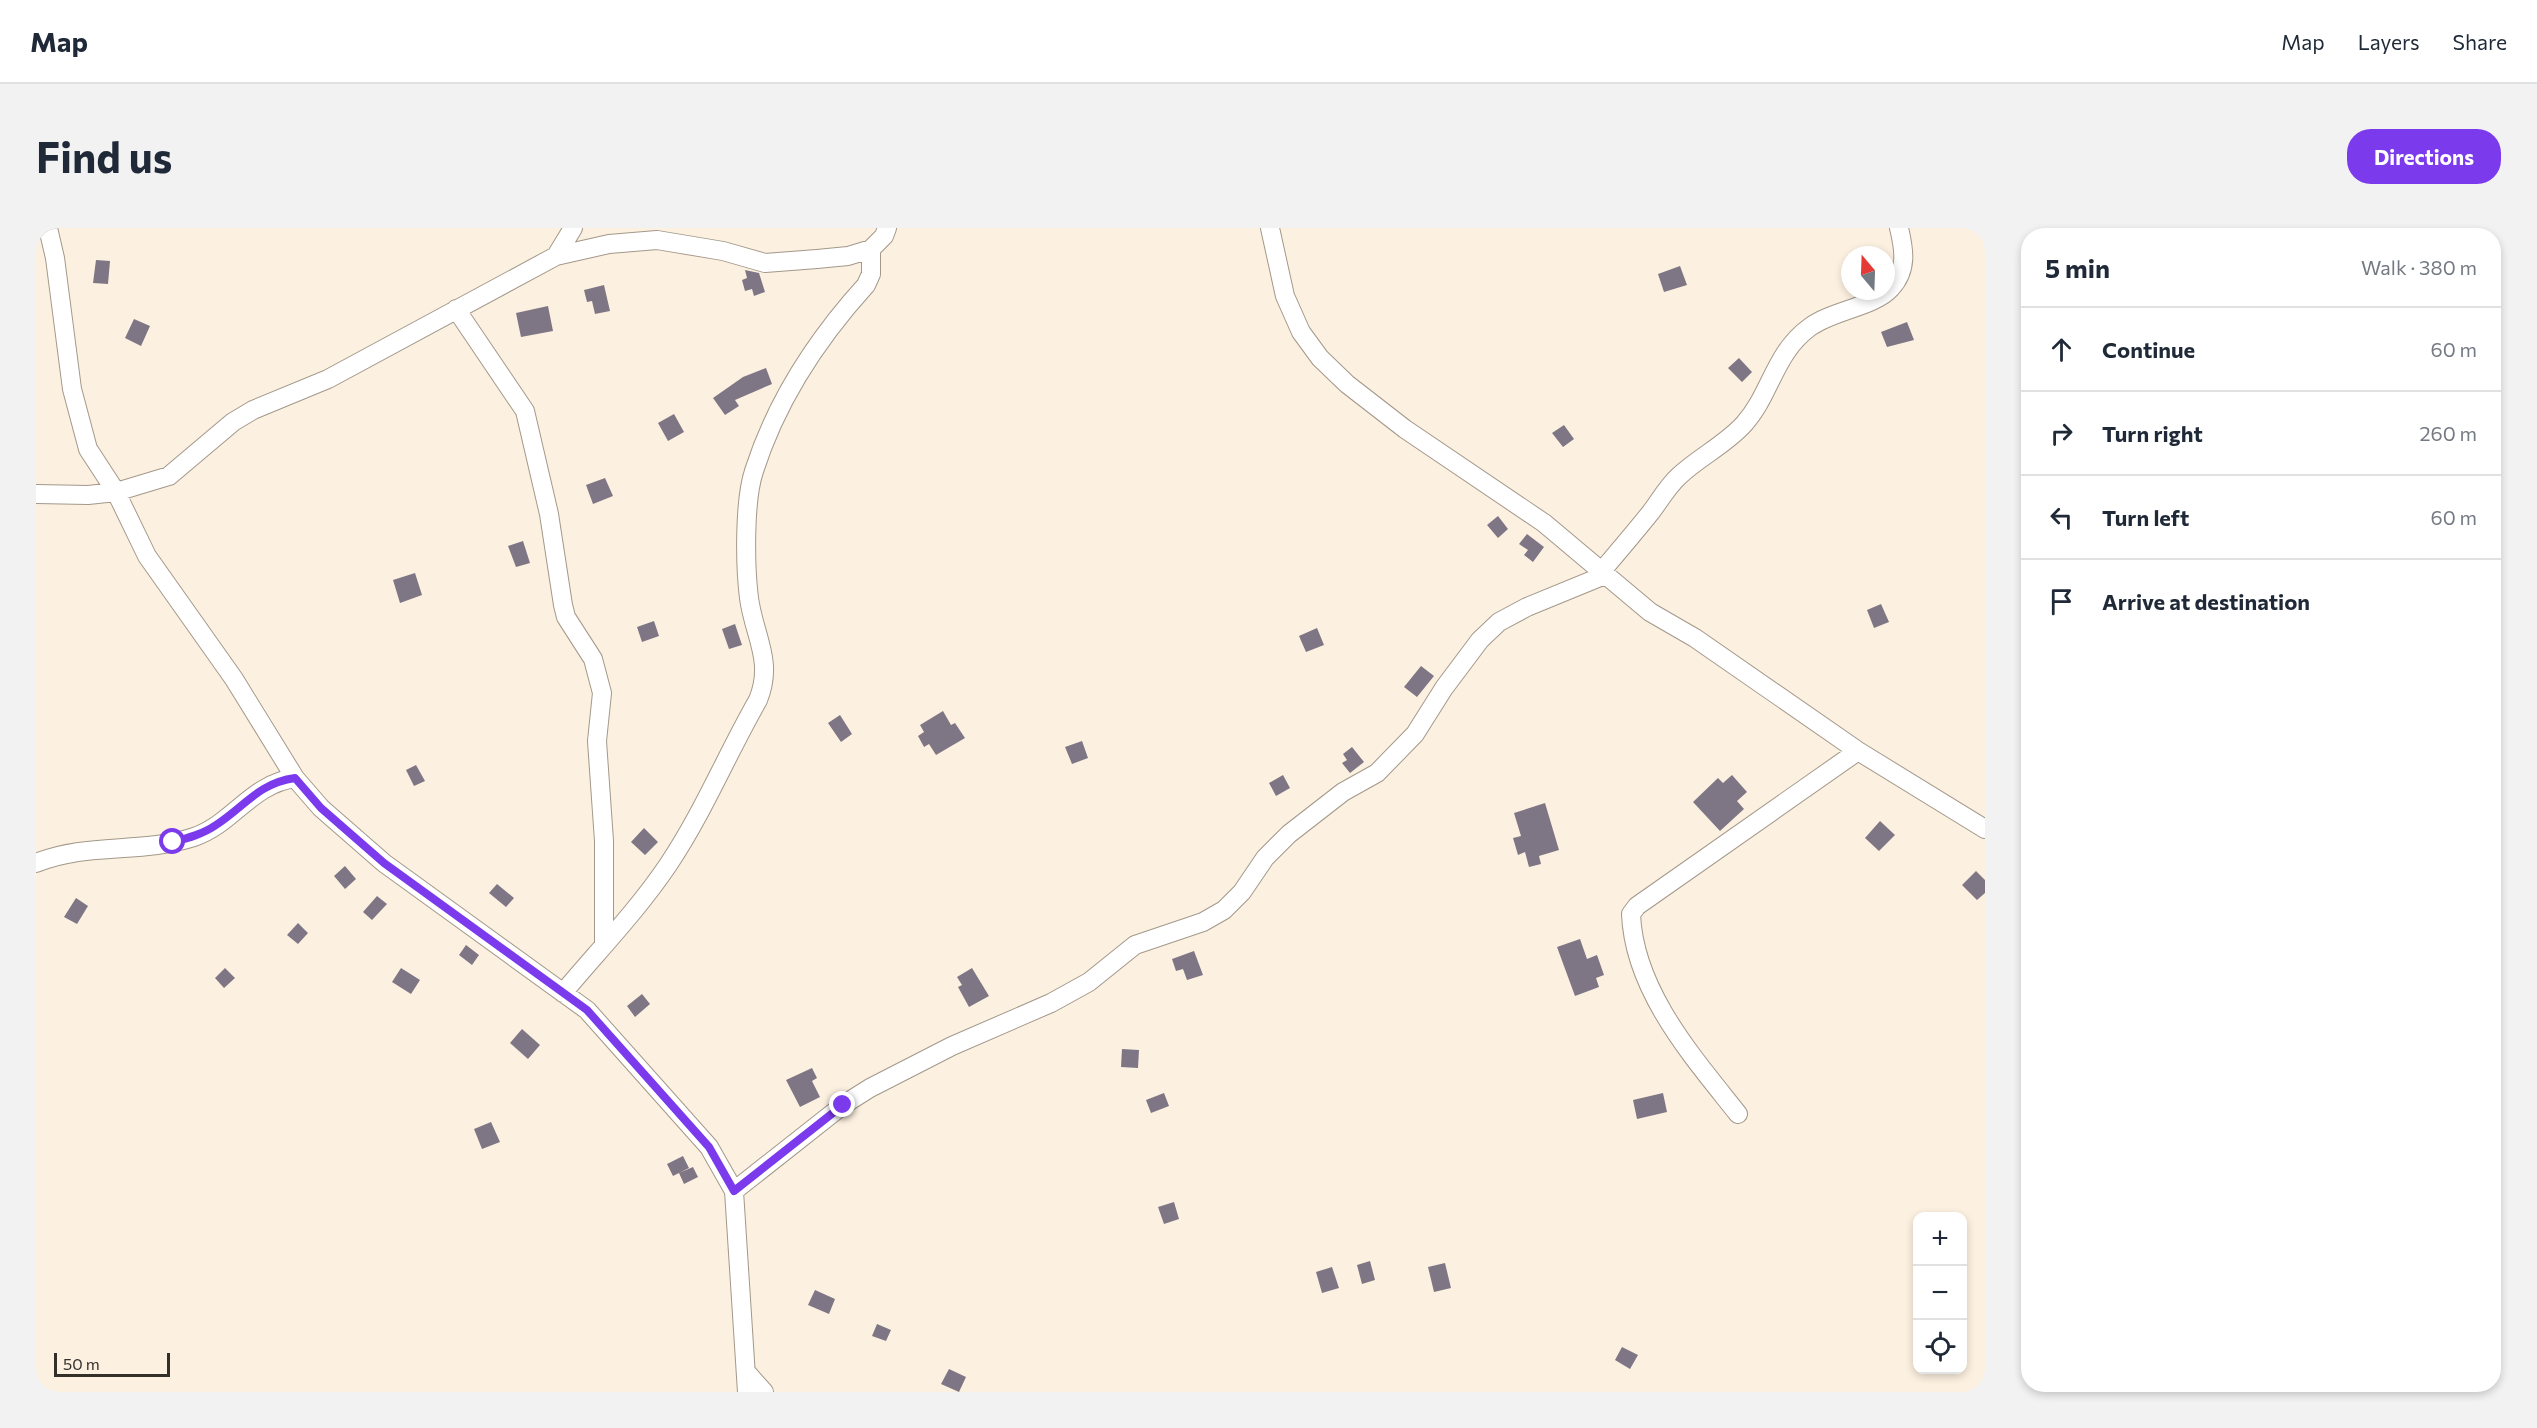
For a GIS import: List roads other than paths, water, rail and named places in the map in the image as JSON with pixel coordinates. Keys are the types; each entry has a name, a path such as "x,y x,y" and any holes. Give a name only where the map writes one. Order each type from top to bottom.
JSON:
{"street":[{"path":"48,228 80,424 94,462 116,492 147,556 234,679 295,778 321,808 384,863 587,1010 709,1147 734,1191 747,1383 764,1392"},
{"path":"556,256 573,228"},
{"path":"36,494 88,495 116,492 169,476 233,422 253,410 328,379 556,256 653,234 723,250 765,263 848,256 871,249 884,236 886,228"},
{"path":"1270,228 1285,296 1301,332 1320,358 1347,384 1405,429 1544,523 1650,612 1695,638 1858,751 1985,829"},
{"path":"734,1191 843,1105 870,1088 952,1046 1051,1003 1089,982 1135,945 1203,922 1224,910 1242,891 1265,858 1289,834 1343,792 1377,773 1415,734 1451,678 1480,640 1499,622 1527,607 1603,574 1678,477 1743,425 1764,394 1773,370 1789,347 1810,327 1844,309 1870,302 1891,289 1900,275 1905,257 1899,228"},
{"path":"562,993 668,865 697,816 764,684 763,647 750,600 747,574 749,496 753,472 779,411 806,361 866,285 871,274 871,249"},
{"path":"456,309 525,411 549,514 565,611 593,660 599,678 602,704 597,741 604,841 604,945"},
{"path":"1738,1114 1684,1046 1663,1009 1638,951 1631,914 1637,906 1858,751"},
{"path":"36,862 76,850 147,847 195,836 214,826 268,784 295,778"}]}
